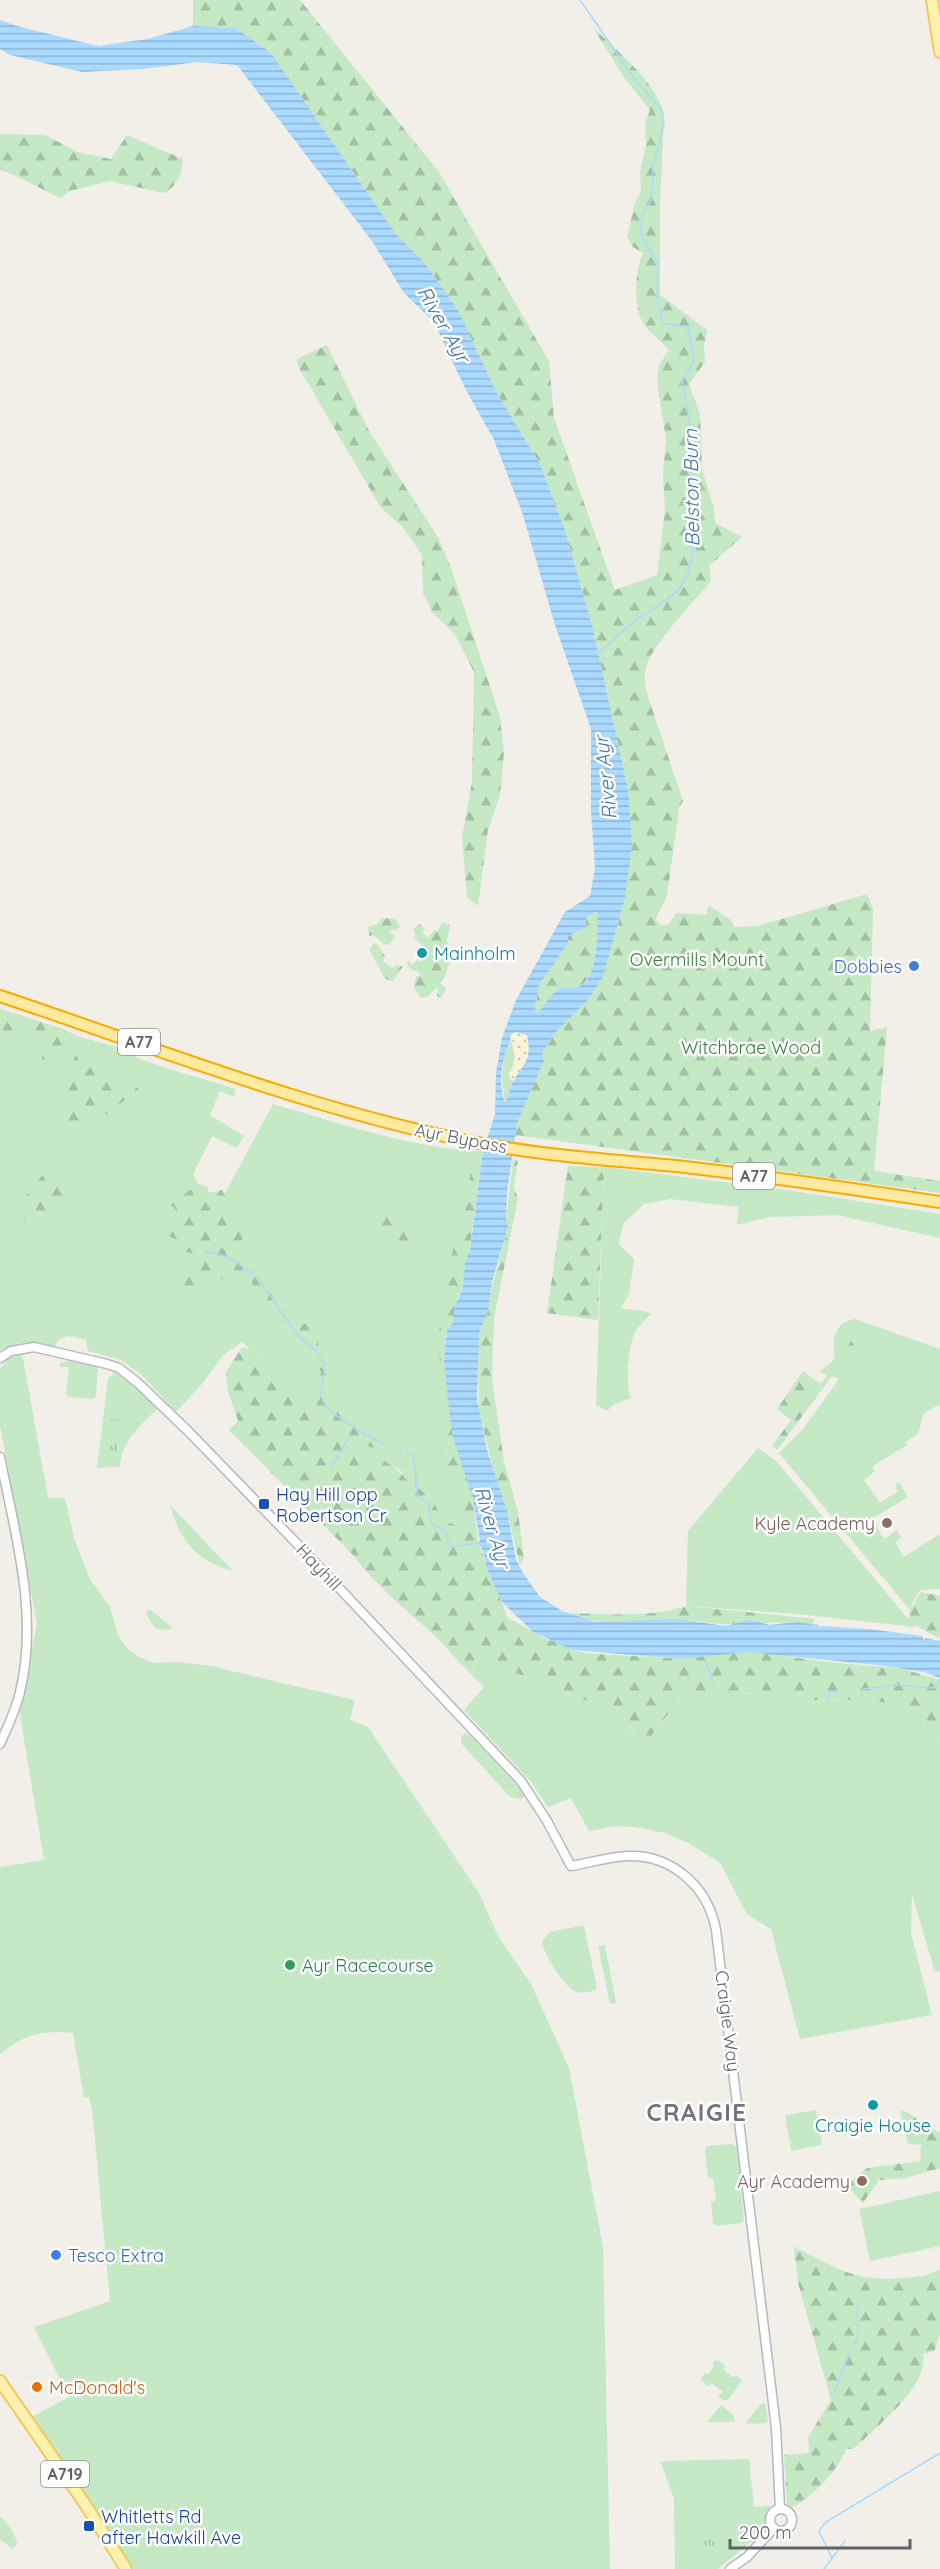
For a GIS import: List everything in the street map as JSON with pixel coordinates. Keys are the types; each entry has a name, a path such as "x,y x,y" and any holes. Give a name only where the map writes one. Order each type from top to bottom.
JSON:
{"highway":[{"name":"Ayr Bypass","path":"0,996 309,1101 396,1125 474,1142 530,1151 688,1168 940,1202"}],"main road":[{"path":"932,0 940,52"},
{"name":"A719","path":"0,2381 85,2504 126,2569"},
{"name":"A719","path":"0,2391 69,2488 120,2569"}],"street":[{"name":"Hayhill","path":"0,1358 11,1351 34,1347 119,1368 149,1392 307,1554 520,1781 547,1821 571,1866"},
{"path":"0,1456 28,1617 26,1655 20,1694 0,1744"},
{"name":"Craigie Way","path":"571,1866 628,1856 658,1861 684,1874 699,1888 714,1917 776,2428 780,2509"},
{"path":"780,2509 790,2514 791,2523 784,2530 774,2528 771,2523 774,2511 780,2509"},
{"path":"730,2569 747,2557 774,2528"}],"green space":[{"name":"Witchbrae Wood","path":"193,0 300,0 439,172 549,361 554,418 615,590 657,575 665,511 663,474 666,440 657,381 659,365 669,350 648,330 640,316 636,288 643,253 633,247 627,237 635,203 641,191 640,172 646,146 645,123 650,110 625,79 592,26 633,66 652,89 664,113 660,205 660,295 707,330 704,347 705,362 689,384 700,414 702,469 714,509 715,523 742,537 709,566 711,581 665,635 646,667 646,690 683,801 679,808 666,899 656,918 663,926 669,924 676,913 707,915 707,908 710,906 731,920 734,927 758,926 867,894 873,909 870,1031 887,1027 874,1171 940,1181 940,1193 515,1135 517,1123 544,1061 542,1054 554,1034 588,1000 603,977 625,898 628,789 593,629 565,530 540,464 497,393 458,310 424,262 396,234 271,53 236,28 193,26"},
{"path":"0,134 45,135 78,152 111,159 127,135 183,159 182,169 176,183 163,193 110,181 69,191 61,198 0,170"},
{"path":"327,345 368,429 439,539 451,568 500,717 504,753 500,795 488,830 478,906 467,897 462,837 472,782 474,672 454,633 432,612 423,592 422,555 401,525 381,508 299,368 297,359"},
{"path":"597,912 596,952 586,981 580,986 564,988 555,993 538,1017 535,1008 539,985 567,944 568,936 586,927 585,922 589,915"},
{"path":"382,918 396,919 400,928 388,932 396,936 389,945 384,944 373,935 369,936 368,927 378,924"},
{"path":"442,922 450,925 447,940 451,958 444,979 440,983 446,989 441,998 437,996 438,989 436,988 427,997 421,998 414,988 416,977 420,976 419,972 412,970 407,964 408,960 412,965 418,959 421,962 428,954 424,950 426,948 414,938 416,936 413,929 420,924 425,930 422,933 428,938 435,929 437,932"},
{"path":"374,943 385,956 383,961 392,968 403,966 393,981 385,979 369,949"},
{"path":"0,1009 63,1029 77,1036 127,1050 140,1059 169,1069 236,1089 234,1097 220,1091 210,1115 244,1136 237,1148 212,1136 193,1174 198,1184 207,1186 186,1252 223,1257 215,1212 273,1104 401,1140 480,1151 454,1282 442,1362 451,1436 469,1491 478,1537 454,1547 399,1469 370,1453 359,1456 310,1408 294,1387 267,1368 260,1358 242,1342 223,1355 202,1384 176,1412 143,1376 121,1360 88,1351 86,1340 68,1336 60,1339 55,1347 27,1342 0,1350"},
{"path":"0,1009 63,1029 74,1035 42,1061 43,1048 22,1035 0,1030"},
{"path":"511,1040 515,1057 509,1077 513,1082 505,1104 502,1079 504,1058"},
{"path":"77,1051 139,1089 107,1114 97,1115 88,1128 60,1132 59,1111 66,1098"},
{"path":"472,1151 483,1151 465,1283 458,1297 453,1323 447,1330 444,1362 451,1420 473,1499 478,1543 508,1618 548,1640 559,1642 572,1650 584,1653 682,1659 739,1649 819,1661 903,1669 940,1680 940,1743 926,1723 910,1708 894,1703 840,1699 813,1700 776,1693 767,1697 736,1692 685,1692 642,1748 631,1729 611,1710 516,1673 482,1653 470,1673 432,1633 381,1587 353,1555 229,1430 238,1421 228,1391 226,1372 242,1347 252,1350 268,1368 294,1387 310,1408 359,1456 370,1453 391,1465 402,1474 416,1493 419,1488 435,1504 441,1519 461,1528 466,1523 461,1480 444,1476 439,1454 448,1437 440,1372 439,1332 454,1243 468,1201"},
{"path":"513,1159 518,1161 514,1187 518,1198 494,1318 492,1378 504,1462 518,1512 524,1559 520,1565 479,1411 478,1341 508,1227 506,1220"},
{"path":"568,1166 604,1167 598,1320 547,1313"},
{"path":"604,1167 787,1190 940,1214 940,1238 837,1215 770,1217 737,1225 739,1207 670,1199 644,1204 623,1224 619,1244 634,1259 629,1294 621,1308 651,1314 637,1329 631,1346 628,1375 631,1398 613,1405 607,1411 596,1405"},
{"path":"46,1171 84,1190 75,1202 58,1206 26,1221 17,1206"},
{"path":"198,1184 207,1186 209,1193 222,1190 244,1231 239,1252 263,1278 277,1311 298,1325 309,1323 319,1335 318,1347 328,1360 326,1402 342,1409 359,1425 378,1435 380,1449 358,1444 316,1404 321,1372 311,1351 263,1306 252,1283 239,1272 211,1283 194,1295 181,1290 181,1273 195,1254 186,1252 187,1243 164,1235 166,1224 178,1213 171,1204"},
{"path":"390,1204 400,1206 397,1219 400,1225 409,1222 414,1229 408,1244 385,1239 379,1229"},
{"name":"Kyle Academy","path":"855,1319 940,1349 940,1404 924,1413 918,1434 905,1442 907,1445 873,1466 874,1472 864,1480 880,1503 898,1491 895,1485 899,1482 908,1497 872,1519 884,1539 897,1530 901,1538 895,1542 904,1557 940,1534 940,1589 920,1590 910,1610 779,1453 803,1429 839,1379 819,1372 835,1359 834,1339 839,1328"},
{"path":"853,1339 857,1342 777,1450 772,1446 791,1420 777,1409 803,1371 821,1384"},
{"name":"Ayr Racecourse","path":"20,1354 23,1358 48,1498 65,1498 74,1538 90,1579 110,1607 118,1636 127,1648 153,1663 177,1662 211,1666 355,1700 350,1720 368,1727 479,1893 498,1936 531,1984 569,2068 603,2247 610,2569 134,2569 32,2417 69,2397 34,2327 110,2301 92,2108 89,2097 84,2098 73,2033 52,2032 34,2035 17,2042 0,2055 0,1867 44,1860 19,1709 37,1624 0,1425 0,1369 8,1359"},
{"path":"72,1360 98,1366 96,1397 92,1399 69,1397 66,1394 69,1367 60,1367 60,1363"},
{"path":"114,1373 142,1391 157,1409 128,1442 120,1467 97,1468 108,1379"},
{"path":"107,1418 122,1420 116,1456 102,1453"},
{"path":"758,1448 777,1462 915,1627 798,1614 686,1606 688,1531"},
{"path":"170,1505 233,1571 209,1562 191,1548 179,1529"},
{"path":"921,1592 940,1596 940,1639 917,1626 907,1627 910,1610"},
{"path":"686,1606 815,1619 812,1625 724,1624 684,1620 609,1622 581,1618 572,1613 644,1614"},
{"path":"149,1609 173,1628 157,1629 146,1613"},
{"path":"482,1653 516,1673 611,1710 623,1720 638,1739 651,1737 685,1692 715,1689 767,1697 776,1693 814,1700 858,1699 894,1703 910,1708 926,1723 940,1743 940,1970 935,1972 912,1894 911,1933 932,2015 800,2039 771,1929 747,1914 720,1863 690,1844 665,1833 617,1826 589,1831 571,1798 548,1807 531,1782 464,1710 484,1687 470,1673"},
{"path":"465,1733 470,1735 524,1793 523,1799 510,1797 461,1743 461,1737"},
{"path":"584,1925 597,1989 582,1993 573,1990 559,1975 549,1960 542,1941 550,1932"},
{"path":"605,1945 616,2003 610,2004 598,1946"},
{"path":"816,2110 822,2145 791,2151 785,2115"},
{"path":"900,2111 905,2111 940,2133 940,2168 906,2178 879,2180 863,2203 846,2185 867,2168 921,2161 922,2145 908,2144"},
{"path":"732,2144 737,2147 744,2220 741,2223 717,2226 713,2223 711,2202 716,2200 713,2178 708,2178 705,2149 707,2146"},
{"path":"940,2191 940,2246 870,2261 859,2209"},
{"path":"794,2247 837,2268 863,2277 892,2279 915,2277 926,2275 940,2268 940,2333 935,2350 923,2354 923,2367 918,2380 899,2406 854,2449 846,2449 838,2465 824,2482 808,2497 792,2507 787,2505 784,2455 809,2453 808,2437 831,2400 798,2283"},
{"path":"718,2360 726,2366 723,2369 732,2377 737,2376 742,2381 728,2400 723,2400 718,2395 723,2392 713,2384 707,2386 701,2379 705,2372 707,2375 714,2367 713,2362"},
{"path":"762,2403 765,2403 768,2421 747,2424 747,2421"},
{"path":"721,2405 733,2415 735,2422 707,2422"},
{"path":"749,2459 754,2507 771,2506 766,2512 764,2531 718,2569 675,2569 674,2498 660,2461"},
{"path":"0,2516 15,2535 17,2544 12,2549 0,2539"},
{"path":"712,2533 726,2551 709,2563 696,2547"}],"sand":[{"path":"516,1032 527,1035 528,1055 525,1065 513,1082 508,1071 512,1073 515,1057 511,1034"}],"water":[{"name":"River Ayr","path":"0,20 98,46 147,39 193,26 236,28 271,53 396,234 424,262 458,310 497,393 540,464 565,530 593,629 628,789 632,844 625,898 603,977 588,1000 554,1034 542,1054 544,1061 517,1123 507,1193 508,1227 492,1282 488,1311 479,1334 477,1399 487,1450 507,1511 516,1559 523,1573 540,1597 562,1611 596,1622 679,1619 725,1626 750,1620 770,1625 795,1622 819,1625 820,1629 822,1626 869,1629 922,1636 924,1641 925,1638 940,1641 940,1678 924,1672 877,1665 748,1652 681,1659 573,1650 533,1632 502,1602 478,1543 480,1541 473,1499 452,1434 444,1362 447,1330 453,1323 454,1308 463,1288 483,1151 495,1114 496,1073 502,1038 516,1000 565,912 590,896 595,868 591,812 591,729 555,625 522,512 494,440 464,386 434,322 404,293 372,241 237,65 197,62 143,69 82,72 10,55 0,49","holes":["597,912 596,951 587,979 580,986 563,988 555,992 538,1015 535,1008 539,985 568,943 568,936 587,927 585,922 589,915","516,1032 527,1035 529,1049 525,1063 513,1082 505,1103 501,1087 502,1070 511,1034"]}],"waterway":[{"name":"Belston Burn","path":"580,0 637,82 661,109 664,123 653,167 652,197 642,217 640,233 658,264 657,295 662,323 688,327 694,362 682,380 692,438 690,465 694,478 687,487 694,501 688,523 692,545 687,576 672,596 626,628 598,652"},
{"path":"204,1251 238,1263 260,1282 297,1334 322,1360 324,1372 321,1392 322,1399 328,1407 346,1422 383,1443"},
{"path":"332,1466 348,1439"},
{"name":"River Ayr","path":"407,1452 412,1454 417,1493 428,1503 432,1525 446,1530 451,1547 480,1543"},
{"path":"706,1663 714,1684"},
{"path":"938,1685 940,1678"},
{"path":"863,1689 897,1685 937,1687"},
{"path":"827,1699 829,1693 837,1691"},
{"path":"853,2347 858,2334 857,2309"},
{"path":"834,2394 849,2354"},
{"path":"832,2558 819,2531 826,2522 940,2453"},
{"path":"824,2569 845,2541"}],"place":[{"name":"Mainholm","path":"422,953"},
{"name":"Dobbies","path":"914,966"},
{"name":"Hay Hill opp Robertson Cr","path":"264,1504"},
{"name":"Kyle Academy","path":"887,1523"},
{"name":"Ayr Racecourse","path":"290,1965"},
{"name":"Craigie House","path":"873,2105"},
{"name":"Ayr Academy","path":"862,2181"},
{"name":"Tesco Extra","path":"56,2255"},
{"name":"McDonald's","path":"37,2387"},
{"name":"Whitletts Rd after Hawkill Ave","path":"89,2526"}],"district":[{"name":"CRAIGIE","path":"697,2112"}],"park label":[{"name":"Overmills Mount","path":"697,959"}]}
